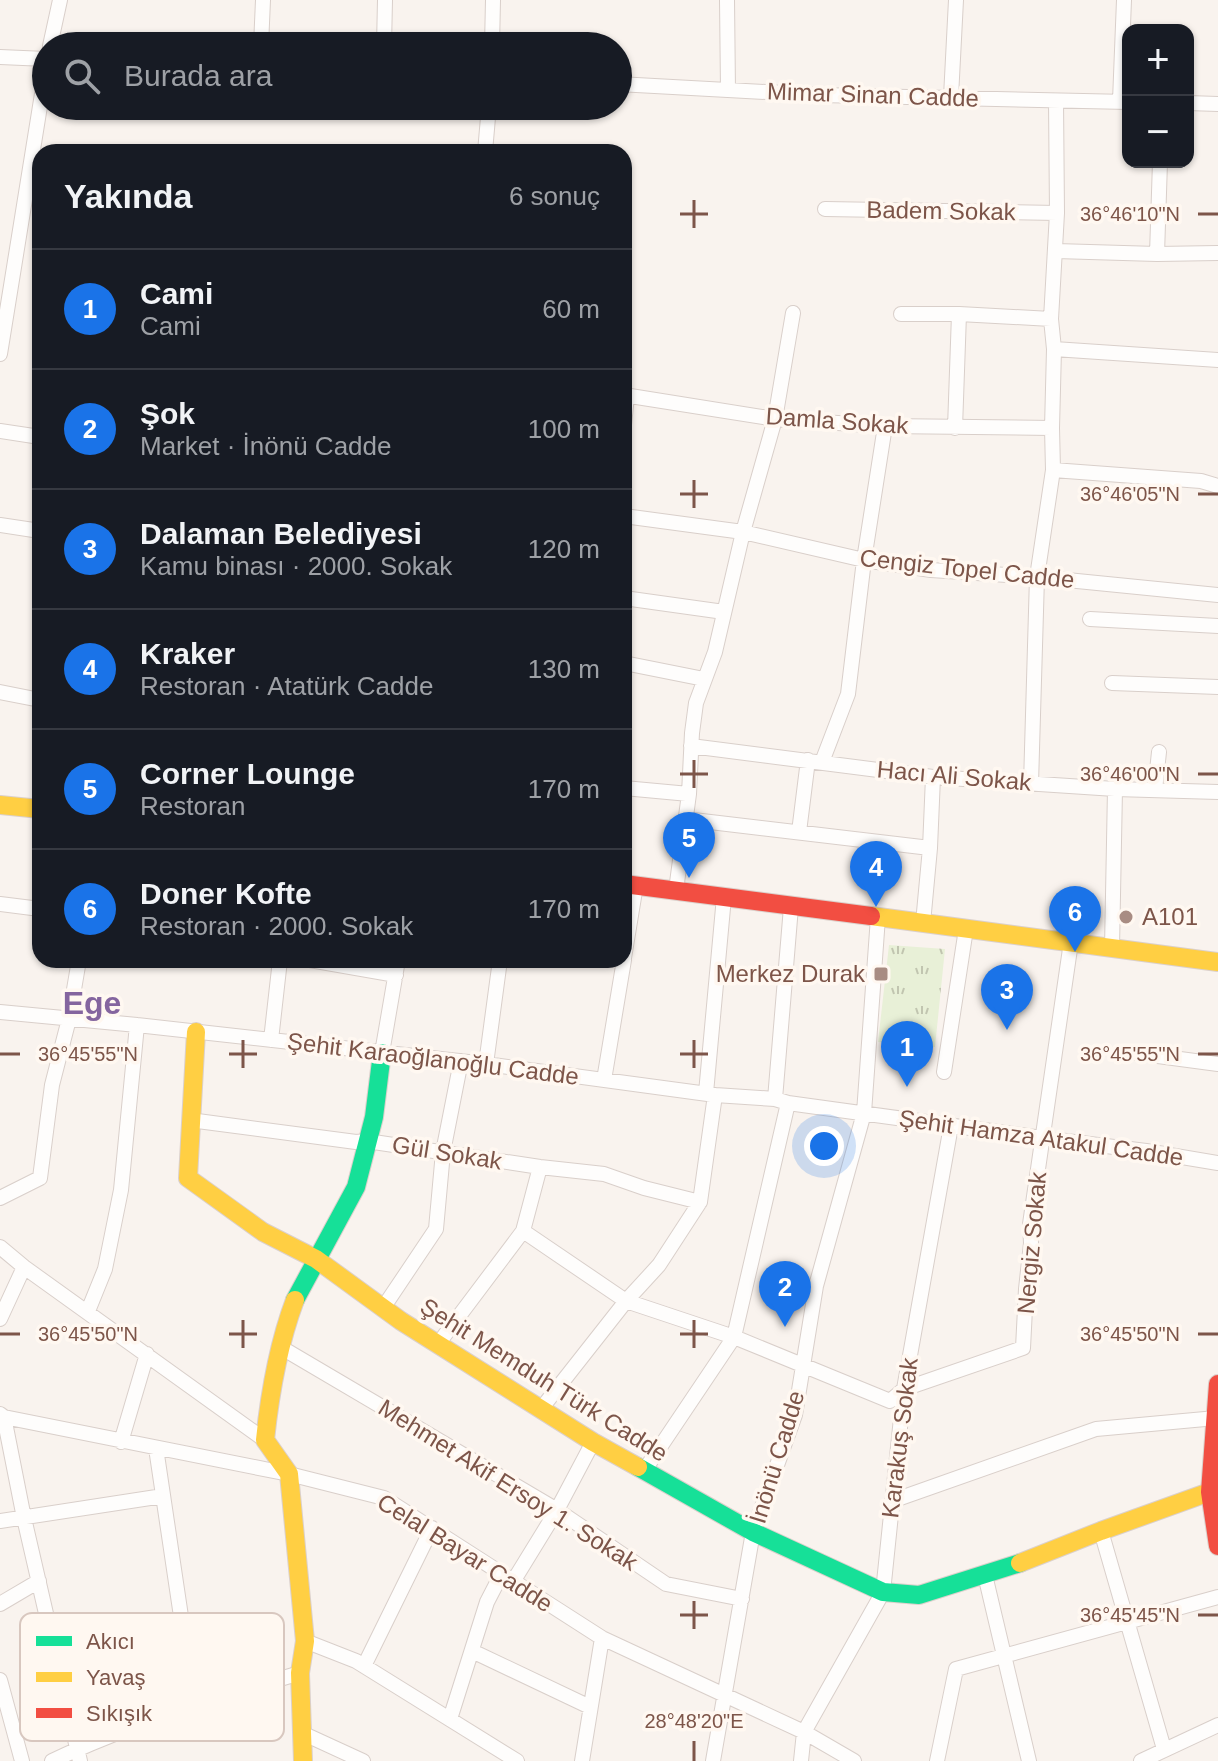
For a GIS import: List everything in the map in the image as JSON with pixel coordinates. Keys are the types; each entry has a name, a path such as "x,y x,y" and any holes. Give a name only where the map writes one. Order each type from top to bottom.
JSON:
{"street":[{"path":"53,32 60,0"},
{"path":"262,32 263,0"},
{"path":"384,32 385,0"},
{"path":"492,32 493,0"},
{"path":"727,0 728,90"},
{"path":"951,97 956,0"},
{"path":"1124,0 1124,96"},
{"path":"0,57 32,58"},
{"name":"Mimar Sinan Cadde","path":"632,85 820,95 1122,102"},
{"path":"1031,784 1037,577 1053,470 1054,349 1051,319 1057,213 1056,101"},
{"path":"1194,103 1218,104"},
{"path":"34,144 38,120"},
{"path":"486,144 488,120"},
{"path":"0,354 32,153"},
{"path":"1157,254 1160,168"},
{"name":"Badem Sokak","path":"825,209 1057,213"},
{"path":"1056,251 1218,253"},
{"path":"676,890 689,794 696,703 715,652 743,532 775,419 793,313"},
{"path":"901,314 1051,319"},
{"path":"955,428 959,314"},
{"path":"1054,349 1218,360"},
{"name":"Damla Sokak","path":"632,396 775,419 885,426 1052,428"},
{"path":"799,832 815,761 848,694 864,560 885,426"},
{"path":"0,431 32,436"},
{"path":"1053,470 1201,481 1218,486"},
{"name":"Cengiz Topel Cadde","path":"632,517 743,532 864,560 931,570 1218,595"},
{"path":"0,525 32,530"},
{"path":"632,599 724,612"},
{"path":"1090,619 1218,626"},
{"path":"632,665 704,679"},
{"path":"1112,683 1218,687"},
{"path":"0,692 32,698"},
{"name":"Hacı Ali Sokak","path":"691,746 933,777 1115,789 1218,792"},
{"path":"1155,790 1159,752"},
{"path":"923,923 933,777"},
{"path":"632,789 689,794"},
{"path":"1112,948 1115,789"},
{"path":"0,805 32,808"},
{"path":"685,819 930,848"},
{"path":"632,884 1218,962"},
{"path":"541,1409 626,1301 659,1265 700,1202 724,897"},
{"path":"0,904 32,908"},
{"path":"644,1471 734,1337 782,1101 791,907"},
{"name":"İnönü Cadde","path":"713,1761 753,1532 795,1415 816,1286 864,1113 878,917"},
{"path":"944,1072 966,929"},
{"name":"Nergiz Sokak","path":"904,1389 1023,1348 1030,1224 1071,942"},
{"path":"0,1198 40,1178 52,1085 69,1019 78,968"},
{"path":"271,1040 279,968"},
{"path":"265,1440 270,1399 291,1309 356,1187 374,1117 397,968"},
{"path":"486,1064 499,968"},
{"path":"604,1080 623,968"},
{"name":"Şehit Karaoğlanoğlu Cadde","path":"0,1012 461,1061 864,1113"},
{"path":"88,1311 105,1269 121,1190 137,1025"},
{"path":"190,1120 196,1032"},
{"path":"1128,1052 1218,1064"},
{"path":"383,1308 436,1229 443,1152 461,1061"},
{"name":"Şehit Hamza Atakul Cadde","path":"864,1113 1218,1163"},
{"name":"Gül Sokak","path":"190,1120 604,1174 700,1202"},
{"name":"Şehit Memduh Türk Cadde","path":"190,1120 188,1178 263,1232 316,1259 383,1308 593,1442 753,1532 883,1592"},
{"name":"Karakuş Sokak","path":"804,1732 883,1592 904,1389 951,1126"},
{"path":"438,1344 523,1231 540,1167"},
{"path":"523,1231 626,1301 734,1337 890,1401 904,1389"},
{"path":"0,1247 265,1440 289,1474 305,1641 300,1673 303,1761"},
{"path":"0,1319 24,1267"},
{"name":"Mehmet Akif Ersoy 1. Sokak","path":"282,1348 557,1510 666,1584 742,1599"},
{"path":"121,1442 147,1354"},
{"path":"1218,1384 1214,1490 1218,1546"},
{"path":"2,1416 46,1613"},
{"name":"Celal Bayar Cadde","path":"2,1416 289,1474 384,1498 602,1638 804,1732 854,1761"},
{"path":"892,1501 1096,1429 1216,1418"},
{"path":"450,1719 487,1602 557,1510 593,1442"},
{"path":"156,1448 180,1613"},
{"path":"883,1592 919,1595 985,1575 1214,1490"},
{"path":"0,1521 163,1496"},
{"path":"364,1666 432,1528"},
{"path":"1101,1531 1164,1749"},
{"path":"985,1575 1029,1761"},
{"path":"0,1604 39,1581"},
{"path":"937,1761 956,1669 1218,1597"},
{"path":"582,1761 602,1638"},
{"path":"305,1641 356,1661 517,1761"},
{"path":"472,1651 590,1707"},
{"path":"284,1678 300,1673"},
{"path":"0,1680 22,1761"},
{"path":"1141,1761 1218,1725"},
{"path":"801,1761 804,1732"},
{"path":"302,1733 363,1761"},
{"path":"52,1761 78,1755 110,1741"}],"green space":[{"path":"889,945 945,949 935,1047 878,1042"}],"traffic: fast":[{"path":"295,1300 356,1187 374,1117 382,1053"},
{"path":"638,1467 753,1532 883,1592 919,1595 1020,1563"}],"traffic: slow":[{"path":"0,805 32,808"},
{"path":"871,916 1218,962"},
{"path":"196,1032 188,1178 263,1232 316,1259 401,1321 638,1467"},
{"path":"295,1300 276,1369 265,1440 289,1474 305,1641 300,1673 303,1761"},
{"path":"1020,1563 1218,1489"}],"traffic: jam":[{"path":"632,885 871,916"},
{"path":"1218,1384 1210,1492 1218,1546"}],"place":[{"name":"Corner Lounge","path":"689,878"},
{"name":"Kraker","path":"876,907"},
{"name":"A101","path":"1126,917"},
{"name":"Doner Kofte","path":"1075,952"},
{"name":"Merkez Durak","path":"881,974"},
{"name":"Dalaman Belediyesi","path":"1007,1030"},
{"name":"Cami","path":"907,1087"},
{"name":"Şok","path":"785,1327"}],"district":[{"name":"Ege","path":"92,1003"}]}
